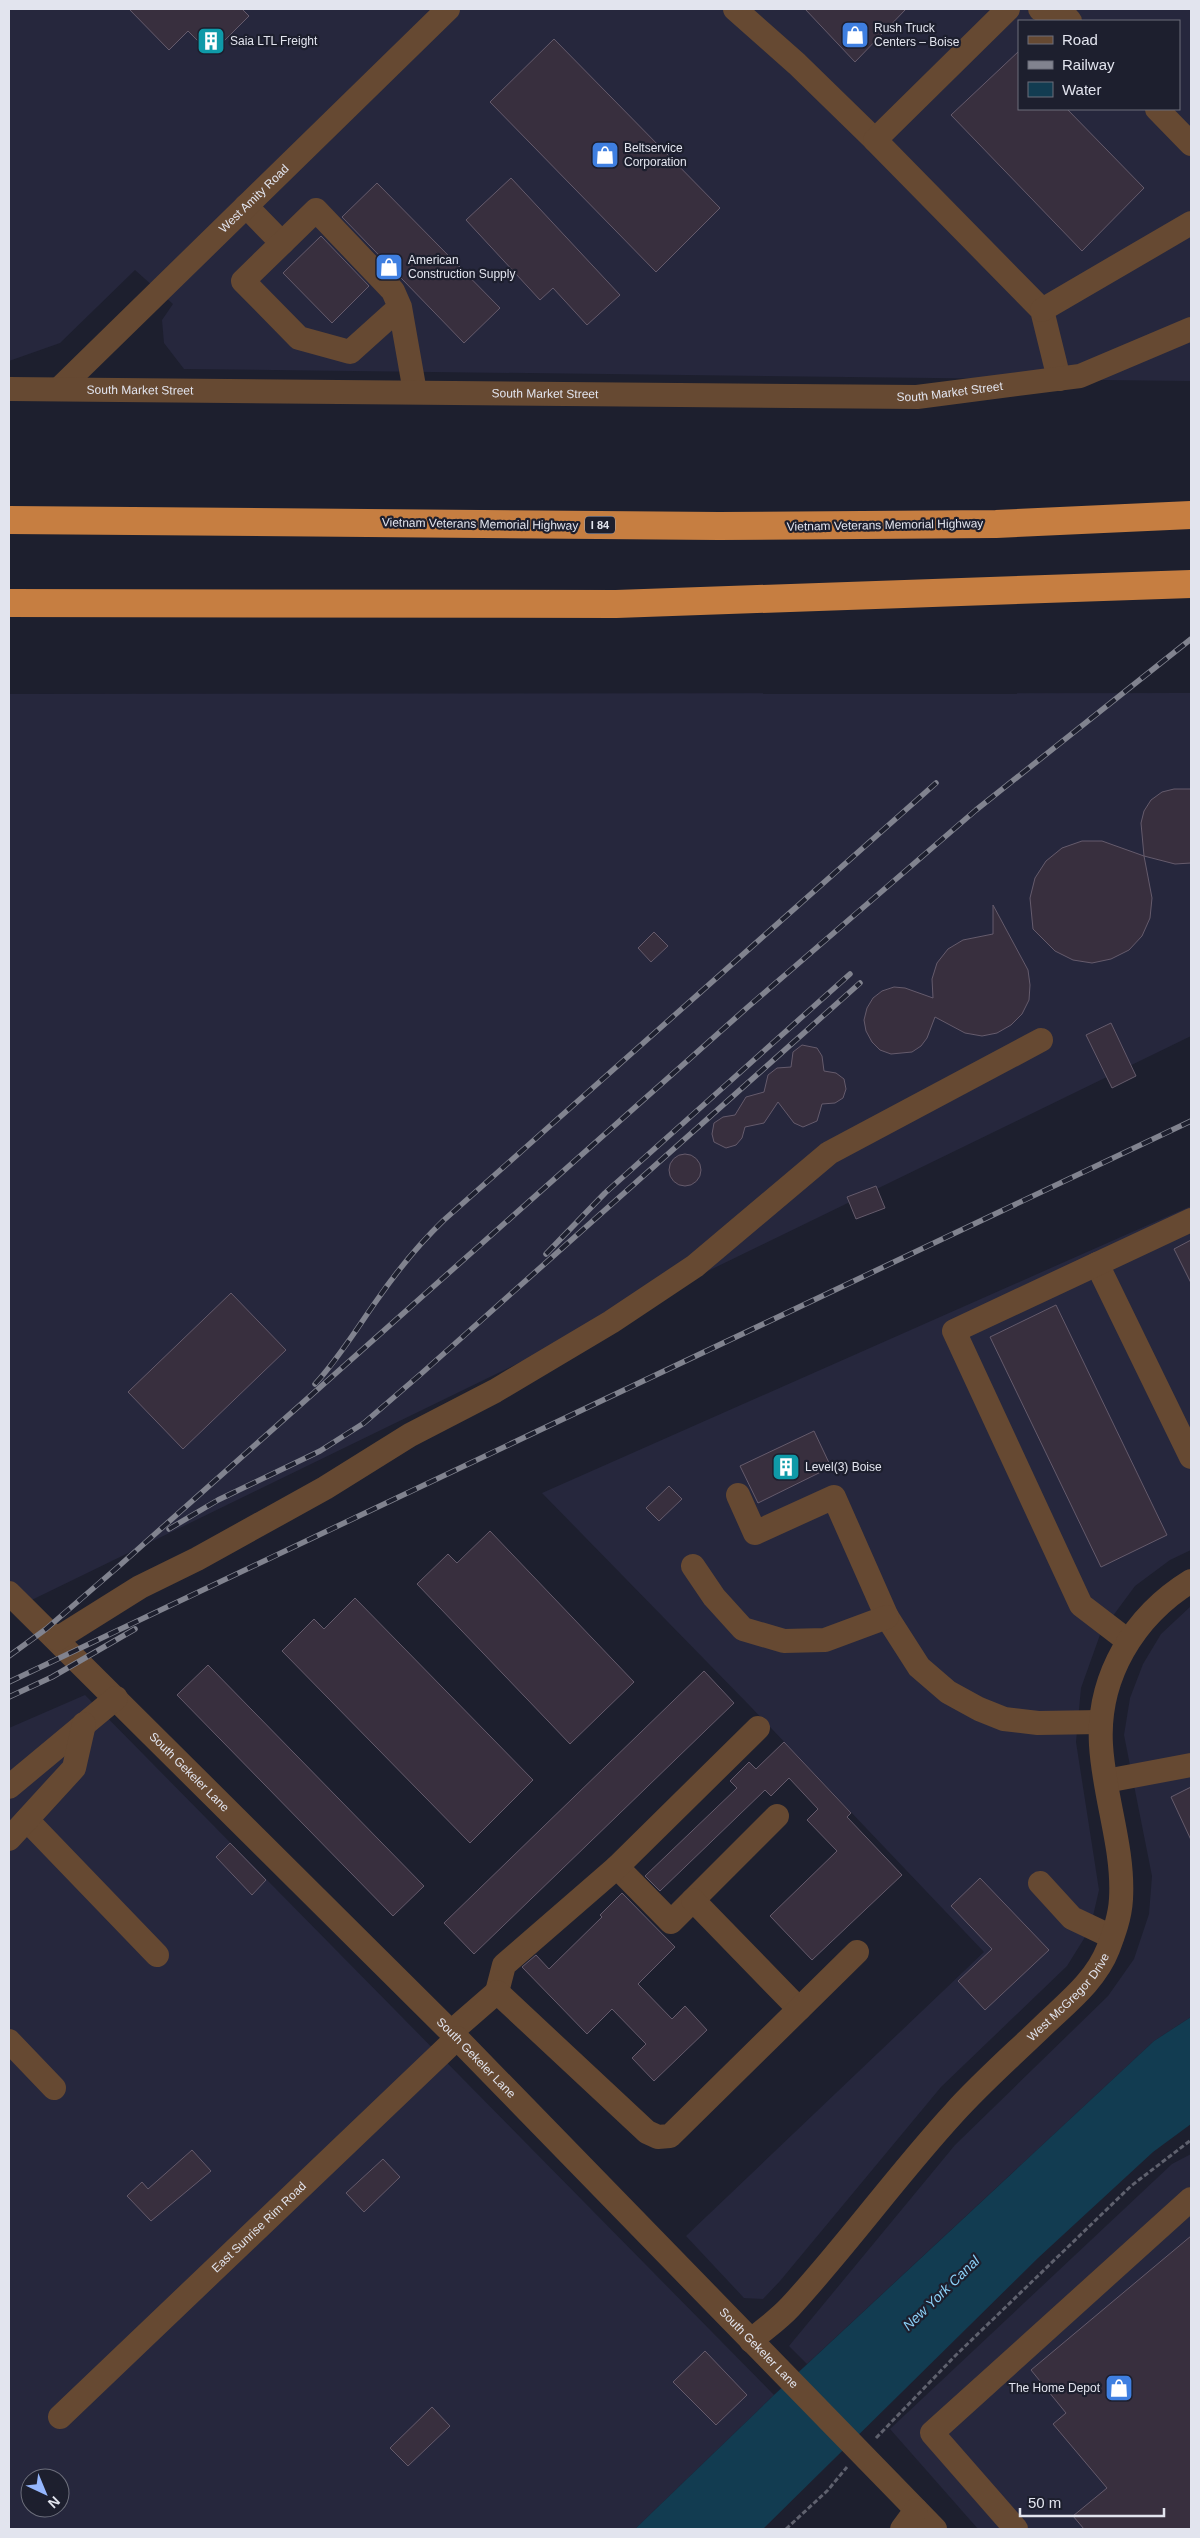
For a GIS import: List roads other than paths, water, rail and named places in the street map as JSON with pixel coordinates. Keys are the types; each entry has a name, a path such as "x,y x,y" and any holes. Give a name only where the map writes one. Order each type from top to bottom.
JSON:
{"highway":[{"name":"Vietnam Veterans Memorial Highway","path":"9,520 719,526 996,524 1191,516"},
{"path":"9,603 616,604 1186,584"}],"street":[{"name":"West Amity Road","path":"60,388 448,9"},
{"path":"735,9 797,64 875,140 1042,310 1069,378"},
{"path":"875,140 1008,9"},
{"path":"1040,9 1060,10 1069,20"},
{"path":"1158,110 1191,144"},
{"path":"246,206 282,244"},
{"path":"400,307 350,352 299,338 243,282 316,210 392,291 400,307 415,392"},
{"path":"1042,310 1191,223"},
{"name":"South Market Street","path":"9,389 917,397 1069,378 1191,329"},
{"path":"57,1639 140,1588 308,1498 410,1435 495,1391 611,1322 695,1266 829,1153 1041,1040"},
{"path":"1128,1641 1081,1605 954,1331 1191,1220"},
{"path":"1097,1264 1191,1457"},
{"path":"738,1495 755,1533 834,1497 887,1617 919,1667 948,1692 979,1709 1004,1719 1038,1723 1101,1722"},
{"path":"693,1566 714,1597 743,1629 784,1641 825,1640 887,1617"},
{"name":"West McGregor Drive","path":"750,2341 788,2309 954,2113 1075,1996 1093,1975 1106,1953 1121,1900 1120,1872 1101,1746 1101,1722 1110,1677 1128,1641 1138,1626 1154,1608 1191,1581"},
{"name":"South Gekeler Lane","path":"9,1593 454,2035 935,2529"},
{"path":"9,1787 116,1698"},
{"path":"9,1838 74,1768 84,1724"},
{"path":"758,1728 618,1867 504,1965 497,1992 647,2132 658,2137 670,2136 857,1952"},
{"path":"1106,1781 1191,1765"},
{"path":"618,1867 671,1922 777,1816"},
{"path":"27,1820 157,1955"},
{"path":"1040,1883 1072,1918 1112,1937"},
{"path":"693,1900 799,2009"},
{"name":"East Sunrise Rim Road","path":"60,2417 497,1992"},
{"path":"9,2041 54,2088"},
{"path":"1016,2529 932,2433 1191,2199"},
{"path":"902,2529 916,2510"}],"water":[{"name":"New York Canal","path":"1191,2017 1191,2124 1153,2152 1038,2258 763,2529 635,2529 774,2395 1154,2041"}],"railway":[{"path":"9,1656 46,1629 119,1566 749,1006 976,810 1191,639"},
{"path":"315,1384 340,1353 400,1268 444,1220 936,783"},
{"path":"546,1254 605,1193 850,974"},
{"path":"169,1529 218,1500 320,1451 364,1423 860,983"},
{"path":"9,1682 1191,1121"},
{"path":"9,1697 52,1677 135,1629"}],"place":[{"name":"Rush Truck Centers – Boise","path":"855,35"},
{"name":"Saia LTL Freight","path":"211,41"},
{"name":"Beltservice Corporation","path":"605,155"},
{"name":"American Construction Supply","path":"389,267"},
{"name":"Level(3) Boise","path":"786,1467"},
{"name":"The Home Depot","path":"1119,2388"}]}
